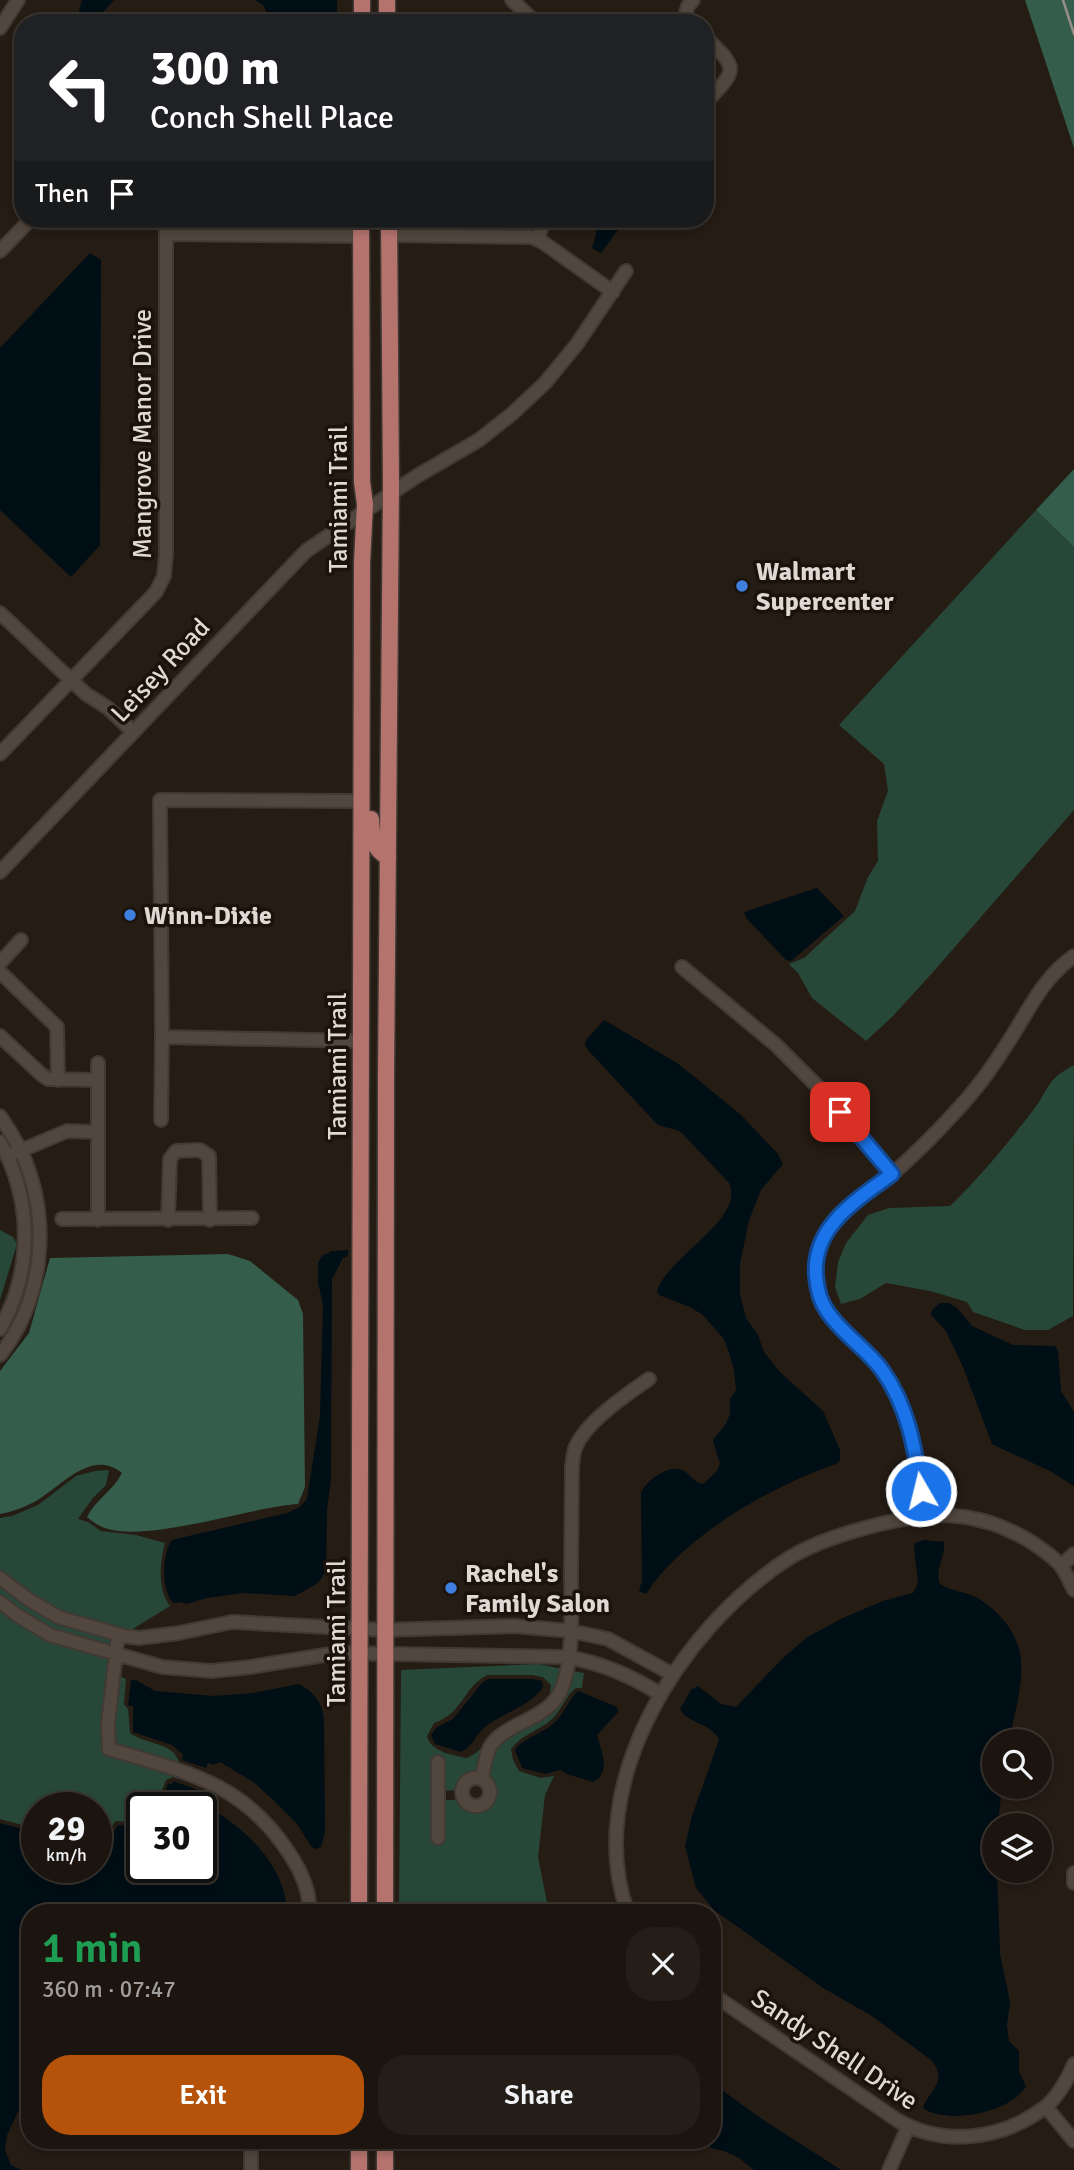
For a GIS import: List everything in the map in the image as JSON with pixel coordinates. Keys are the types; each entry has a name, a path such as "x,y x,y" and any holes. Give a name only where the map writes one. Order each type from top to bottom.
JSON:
{"main road":[{"name":"Tamiami Trail","path":"359,1904 362,563 365,512 362,482 361,228"},
{"name":"Tamiami Trail","path":"385,1904 386,1078 391,493 389,228"},
{"path":"362,756 372,773 372,836 376,848 388,858"},
{"path":"361,1041 371,1043 377,1049 386,1078"},
{"path":"361,1294 369,1321 386,1336"},
{"path":"359,2149 359,2170"},
{"path":"385,2149 385,2170"}],"street":[{"path":"0,27 18,0"},
{"path":"512,0 527,14"},
{"path":"714,45 727,57 731,68 729,76 714,93"},
{"path":"0,251 22,228"},
{"name":"Mangrove Manor Drive","path":"0,754 156,592 164,576 166,228"},
{"path":"405,228 517,235 538,239 612,292"},
{"path":"538,239 541,228"},
{"path":"166,234 361,236"},
{"name":"Leisey Road","path":"0,872 306,551 391,493 478,440 513,413 545,383 578,344 626,271"},
{"path":"0,613 86,694 107,708 133,732"},
{"path":"161,1121 160,800 362,801"},
{"path":"0,963 21,940"},
{"path":"924,1515 914,1443 907,1418 892,1385 869,1354 826,1310 819,1296 816,1279 818,1251 822,1237 832,1223 930,1139 968,1097 1007,1045 1048,978 1074,956"},
{"path":"682,967 725,1001 823,1091 892,1174"},
{"path":"0,972 57,1027 58,1080"},
{"path":"0,1036 42,1075 58,1080 98,1080"},
{"path":"162,1037 361,1041"},
{"path":"98,1063 98,1220"},
{"path":"0,1116 21,1151 34,1189 40,1244 28,1306 18,1328 0,1355"},
{"path":"8,1156 66,1131 98,1132"},
{"path":"0,1142 8,1156 20,1191 26,1238 16,1297 0,1329"},
{"path":"168,1220 170,1159 176,1151 200,1150 209,1156 211,1166 210,1220"},
{"path":"62,1219 252,1218"},
{"path":"482,1779 488,1754 497,1739 542,1713 558,1695 567,1670 571,1630 572,1466 575,1449 582,1435 618,1399 649,1379"},
{"path":"625,1904 618,1880 616,1822 635,1752 660,1693 700,1639 745,1592 788,1559 839,1535 893,1520 924,1515 958,1515 1004,1526 1039,1547 1061,1566 1074,1590"},
{"path":"1061,1566 1074,1554"},
{"path":"0,1578 58,1617 118,1635 139,1638 232,1622 360,1630 514,1626 571,1630 608,1639 672,1674"},
{"path":"0,1602 51,1635 162,1667 212,1671 337,1653 567,1657 594,1661 632,1676 660,1693"},
{"path":"118,1635 108,1723 109,1749 208,1780 240,1799 265,1822 297,1866 307,1890 308,1904"},
{"path":"438,1762 438,1838"},
{"path":"438,1795 462,1795 471,1805 485,1803 491,1788 482,1779 473,1778 466,1782 462,1795"},
{"path":"1074,1873 1074,1883"},
{"name":"Sandy Shell Drive","path":"721,2000 908,2127 935,2135 983,2136 1004,2130 1046,2107 1068,2078 1074,2064"},
{"path":"1046,2107 1074,2141"},
{"path":"888,2170 908,2127"},
{"path":"251,2149 251,2170"}],"green space":[{"path":"1025,0 1074,0 1074,148"},
{"path":"1074,469 1074,547 1036,510"},
{"path":"1036,510 1074,547 1074,810 934,971 866,1041 812,998 798,973 789,964 804,958 855,911 868,877 878,861 877,821 888,791 884,764 839,725"},
{"path":"1074,1065 1073,1316 1048,1330 1025,1330 973,1312 967,1302 930,1291 886,1283 860,1299 841,1304 835,1287 838,1262 846,1243 868,1215 889,1208 950,1206 1012,1137 1052,1081"},
{"path":"0,1230 13,1237 17,1244 0,1300"},
{"path":"228,1254 250,1261 298,1300 303,1314 305,1487 298,1504 167,1529 118,1531 100,1526 87,1517 122,1473 110,1466 99,1465 77,1472 32,1503 0,1514 0,1371 29,1333 50,1258"},
{"path":"109,1470 106,1485 78,1519 101,1531 136,1535 165,1543 161,1584 170,1606 128,1632 59,1612 0,1572 0,1518 38,1505 76,1476"},
{"path":"0,1584 113,1638 112,1649 52,1630 19,1612 0,1597"},
{"path":"0,1607 110,1658 103,1723 105,1750 186,1777 185,1781 173,1777 166,1780 161,1792 126,1792 126,1822 116,1821 112,1826 112,1792 21,1792 21,1825 0,1819"},
{"path":"120,1660 120,1676 126,1679 124,1704 128,1709 130,1733 166,1747 172,1751 179,1763 189,1766 188,1768 113,1746 112,1724"},
{"path":"538,1664 562,1669 557,1683 547,1700 504,1731 478,1773 464,1777 457,1790 443,1791 443,1758 434,1757 433,1842 442,1842 443,1800 459,1800 472,1810 489,1807 495,1791 487,1777 495,1749 544,1717 572,1671 584,1673 582,1688 573,1691 552,1719 511,1749 519,1771 541,1778 554,1776 545,1795 538,1857 547,1904 399,1904 401,1670","holes":["488,1675 543,1677 551,1685 550,1694 506,1725 476,1753 467,1758 455,1756 437,1749 429,1741 427,1736 434,1723 452,1713 474,1685"]}],"shaded area":[{"path":"82,0 114,0 101,14 78,14"},
{"path":"255,0 337,0 337,14 268,14 263,5"},
{"path":"619,228 601,253 592,248 596,229"},
{"path":"90,253 101,260 100,545 71,577 0,510 0,348"},
{"path":"817,888 844,916 791,961 786,960 747,919 744,912"},
{"path":"604,1020 677,1063 741,1115 778,1154 783,1164 761,1190 749,1220 740,1264 740,1294 746,1318 758,1335 764,1352 780,1372 823,1411 840,1450 840,1460 836,1464 758,1499 705,1533 662,1573 646,1594 639,1591 642,1581 643,1488 668,1470 682,1470 696,1482 703,1484 717,1471 720,1464 713,1440 726,1424 730,1414 730,1399 736,1390 734,1369 724,1339 703,1315 659,1295 657,1291 675,1265 716,1224 731,1197 729,1183 682,1133 656,1123 588,1050 586,1040"},
{"path":"348,1250 348,1256 343,1258 332,1279 331,1479 327,1510 326,1571 318,1583 295,1596 244,1593 207,1598 187,1604 173,1603 166,1589 164,1572 166,1554 172,1540 287,1513 300,1507 307,1499 320,1416 323,1305 318,1282 318,1263 322,1256 332,1251"},
{"path":"940,1303 949,1303 957,1308 972,1326 1013,1345 1055,1346 1058,1351 1061,1391 1074,1412 1074,1486 1052,1472 992,1444 963,1367 946,1331 931,1315 932,1310"},
{"path":"924,1540 944,1542 938,1573 940,1584 976,1597 999,1615 1012,1631 1019,1647 1021,1664 1021,1682 1012,1729 982,1729 982,1799 1001,1799 999,1813 982,1813 982,1883 997,1883 1000,1954 1010,2002 1007,2025 1009,2041 1019,2051 1019,2072 1026,2086 1007,2103 994,2109 963,2115 948,2116 924,2109 923,2106 938,2078 936,2067 931,2060 872,2016 823,1988 721,1915 721,1904 709,1904 696,1888 685,1846 692,1816 719,1740 711,1730 689,1718 680,1709 691,1690 698,1686 721,1704 736,1707 806,1638 883,1601 913,1593 918,1583 915,1543"},
{"path":"488,1679 533,1679 542,1681 543,1687 523,1705 484,1728 468,1748 461,1752 435,1744 431,1735 437,1727 453,1719"},
{"path":"131,1680 155,1691 213,1696 253,1693 299,1684 309,1691 320,1703 324,1720 325,1832 321,1847 315,1849 311,1846 297,1824 255,1783 220,1762 213,1765 208,1763 206,1768 182,1760 183,1754 172,1745 133,1732 133,1706 128,1705"},
{"path":"578,1691 617,1707 618,1712 597,1735 604,1761 599,1778 593,1782 560,1770 546,1774 522,1768 515,1750 553,1724"},
{"path":"173,1781 198,1790 165,1792 168,1783 172,1785"},
{"path":"217,1812 247,1836 271,1863 285,1895 286,1904 21,1904 21,2105 7,2135 5,2150 11,2165 21,2170 0,2170 0,1823 21,1829 21,1883 112,1883 112,1834 118,1825 126,1826 126,1883 217,1883"},
{"path":"721,2090 841,2170 754,2170 739,2158 715,2149 721,2149"}],"railway":[{"path":"1063,0 1074,34"}],"place":[{"name":"Walmart Supercenter","path":"742,586"},
{"name":"Winn-Dixie","path":"130,915"},
{"name":"Rachel's Family Salon","path":"451,1588"}],"route":[{"path":"840,1112 892,1174 846,1209 822,1237 815,1264 819,1296 826,1310 869,1354 892,1385 907,1418 914,1443 921,1491"}]}
